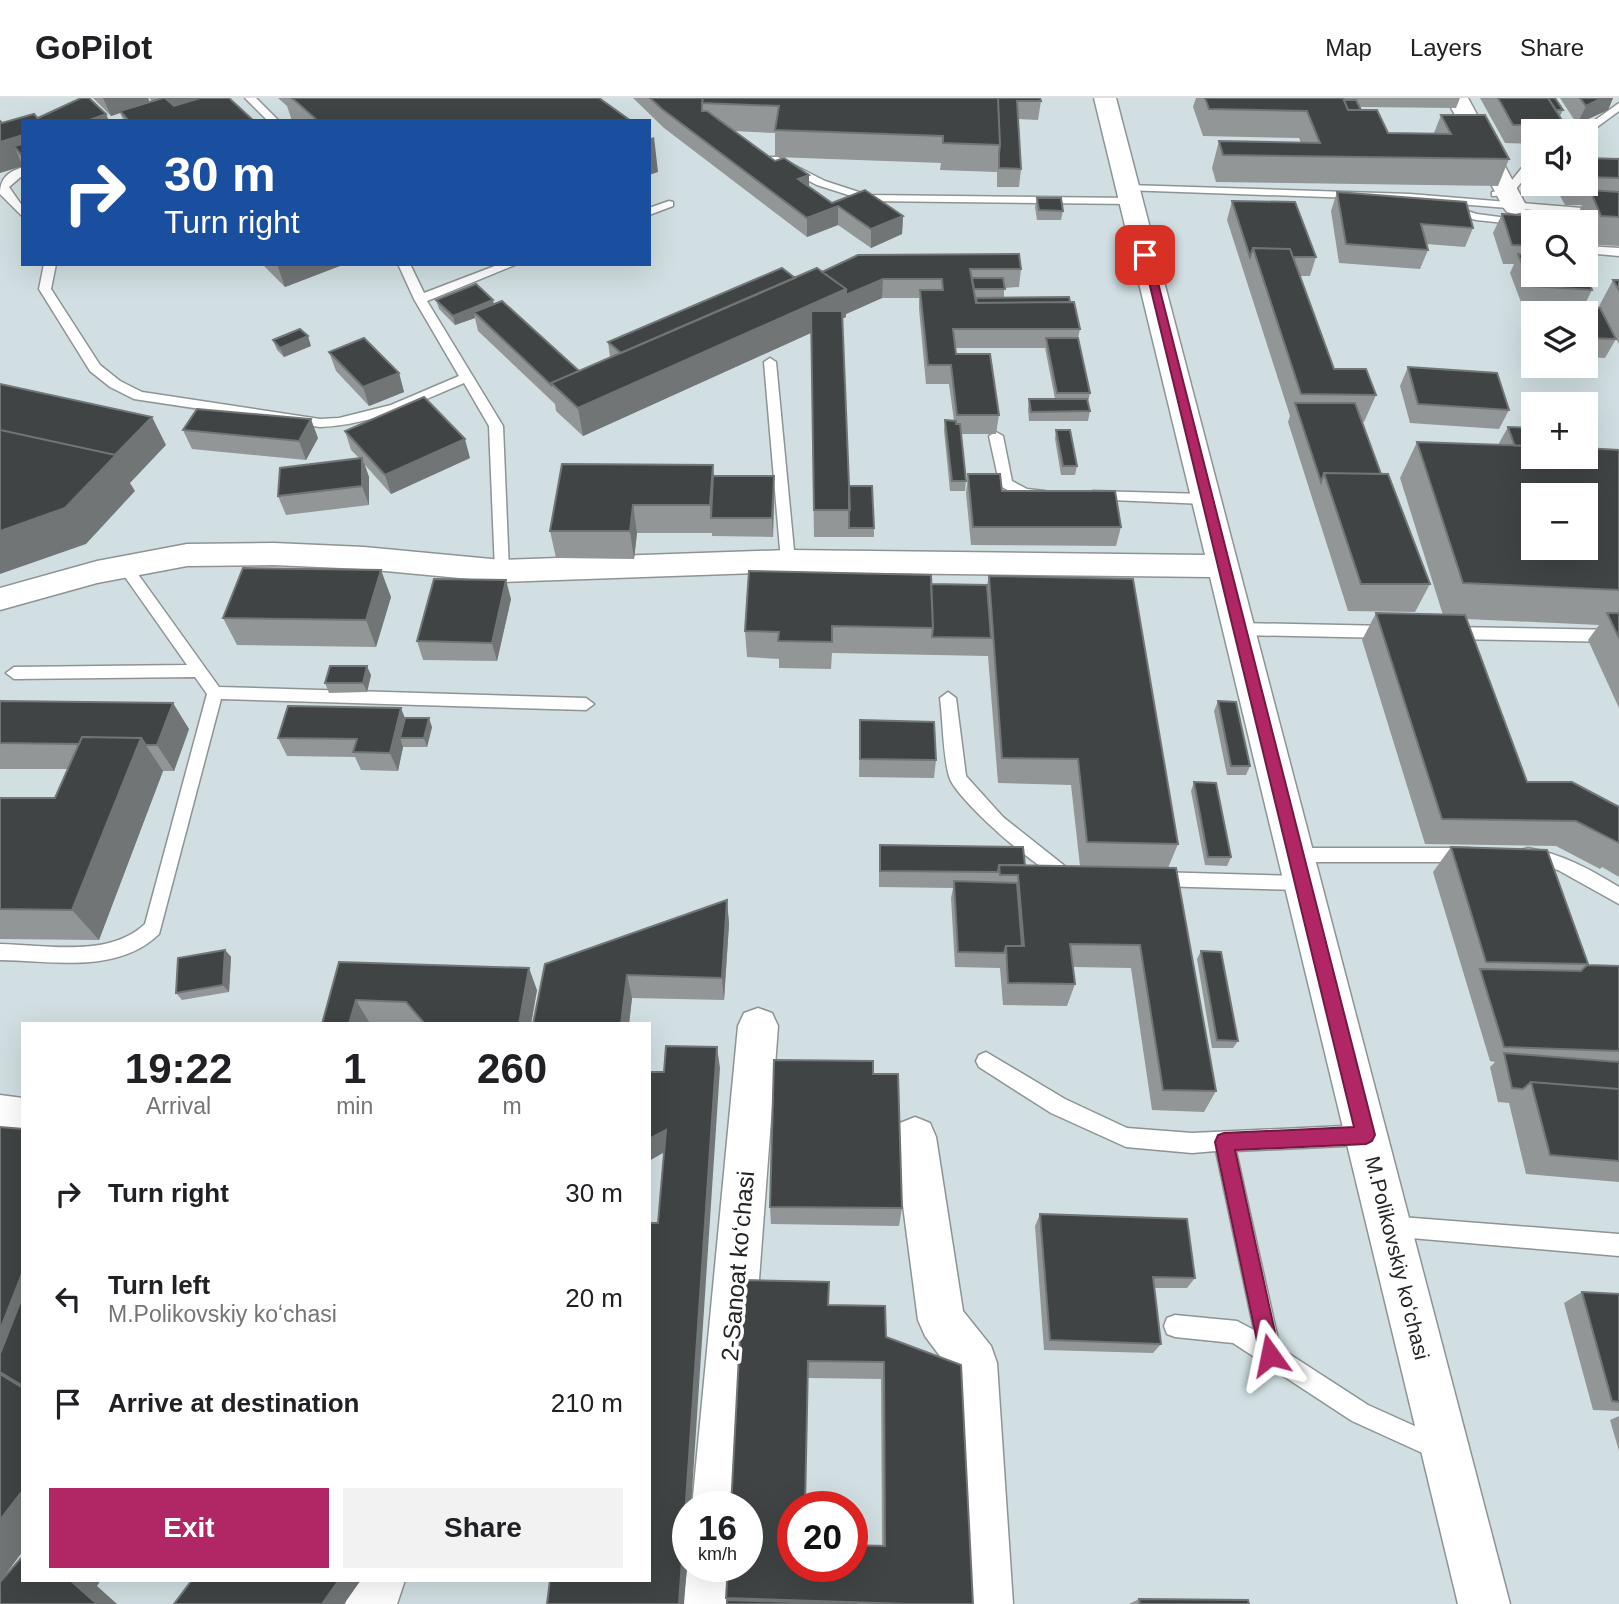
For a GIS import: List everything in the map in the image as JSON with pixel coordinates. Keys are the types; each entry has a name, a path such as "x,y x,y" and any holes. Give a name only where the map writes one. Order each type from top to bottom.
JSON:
{"street":[{"name":"M.Polikovskiy koʻchasi","path":"1105,98 1484,1604"},
{"path":"1457,98 1511,200"},
{"path":"0,599 125,567 187,555 274,554 363,558 502,571 788,561 1222,566"},
{"name":"2-Sanoat koʻchasi","path":"718,1491 758,1026"},
{"path":"0,1115 21,1118"},
{"path":"915,1137 941,1320 974,1363 986,1604"},
{"path":"371,1604 378,1582"},
{"path":"709,1604 711,1582"}],"lane":[{"path":"250,98 272,119"},
{"path":"1598,121 1619,106"},
{"path":"774,159 821,183 866,198 1130,194 1409,197 1511,200 1619,214"},
{"path":"21,171 8,179 3,187 4,192 21,212"},
{"path":"1511,200 1521,182"},
{"path":"1409,197 1476,217 1521,222"},
{"path":"651,211 669,204"},
{"path":"1598,251 1619,252"},
{"path":"50,266 45,289 95,368 115,384 139,396 320,423 343,424 369,417 468,376"},
{"path":"405,266 420,299 496,426 502,571"},
{"path":"420,299 506,266"},
{"path":"770,362 788,561"},
{"path":"996,436 1005,483 1025,494 1053,494"},
{"path":"1080,495 1205,499"},
{"path":"0,952 122,949 141,940 153,928 215,693 125,567"},
{"path":"1239,629 1402,632"},
{"path":"1429,633 1619,636"},
{"path":"14,673 200,671"},
{"path":"215,693 586,704"},
{"path":"948,698 958,778 997,822 1060,873 1077,878 1090,878"},
{"path":"1143,879 1484,855"},
{"path":"1511,855 1546,857 1570,867 1619,896"},
{"path":"986,1061 1058,1106 1126,1138 1192,1143 1366,1135"},
{"path":"1224,1142 1270,1355"},
{"path":"1388,1226 1619,1245"},
{"path":"1175,1326 1237,1332 1360,1413 1445,1452"}],"shaded area":[{"path":"0,98 1619,98 1619,1604 0,1604"}],"building":[{"path":"81,98 89,98 106,114 92,119 38,118"},
{"path":"163,98 174,106 200,98 229,98 252,119 127,119 120,111"},
{"path":"292,98 599,98 628,119 316,119"},
{"path":"650,98 703,98 702,111 707,111 775,161 784,158 809,175 798,179 832,203 865,190 903,216 871,229 838,206 807,218"},
{"path":"703,98 998,98 1000,145 943,143 943,136 775,130 779,106 702,103"},
{"path":"998,98 1040,98 1041,101 1017,101 1021,169 999,168"},
{"path":"1205,98 1343,98 1348,110 1377,110 1388,133 1451,134 1441,115 1485,115 1509,159 1223,155 1219,141 1320,143 1307,111 1209,109"},
{"path":"1498,98 1548,98 1561,119 1521,119 1521,125 1513,125"},
{"path":"1548,98 1555,98 1563,110 1556,110"},
{"path":"1580,98 1602,98 1586,106"},
{"path":"1344,100 1356,100 1361,110 1348,110"},
{"path":"34,114 38,119 21,119 21,136 0,142 0,121 2,123"},
{"path":"21,144 21,155 14,146"},
{"path":"1598,158 1619,159 1619,178 1598,177"},
{"path":"1598,191 1619,192 1619,217 1601,216 1593,196 1598,196"},
{"path":"1337,192 1466,202 1473,228 1421,224 1428,250 1346,244"},
{"path":"1037,198 1061,198 1063,211 1039,210"},
{"path":"1232,201 1295,202 1316,257 1293,257 1290,249 1253,248 1250,257"},
{"path":"1502,214 1521,215 1521,245 1512,245"},
{"path":"1253,248 1290,249 1334,369 1366,369 1376,395 1301,394"},
{"path":"1019,254 1021,269 970,269 976,303 1074,302 1080,329 953,329 956,354 990,354 999,415 957,415 951,365 928,365 920,290 943,290 942,279 883,279 846,295 846,289 822,272 858,255"},
{"path":"782,268 795,278 621,353 608,342"},
{"path":"817,268 846,289 578,408 551,383"},
{"path":"972,278 1003,278 1005,289 974,289"},
{"path":"476,284 493,300 453,316 436,300"},
{"path":"1546,287 1591,287 1592,290"},
{"path":"1069,297 1070,302 977,303 976,298"},
{"path":"502,301 579,371 551,385 474,312"},
{"path":"1598,308 1600,308 1616,339 1598,338"},
{"path":"811,311 842,311 850,510 814,510"},
{"path":"300,329 308,336 280,348 273,340"},
{"path":"364,338 399,373 363,387 329,352"},
{"path":"1046,338 1078,338 1090,393 1057,393"},
{"path":"1408,367 1497,373 1509,410 1418,404"},
{"path":"0,384 152,417 115,455 0,430"},
{"path":"424,397 465,439 385,475 345,431"},
{"path":"1029,399 1087,399 1090,411 1031,412"},
{"path":"1295,403 1355,403 1381,474 1324,473 1321,482"},
{"path":"197,409 311,419 299,441 183,430"},
{"path":"945,420 960,424 966,481 952,481"},
{"path":"1508,427 1521,428 1521,446 1515,446"},
{"path":"0,430 116,455 65,508 0,531"},
{"path":"1056,430 1070,430 1077,466 1063,466"},
{"path":"1417,442 1521,446 1521,469 1598,469 1598,449 1619,450 1619,590 1463,583"},
{"path":"362,458 362,486 278,496 280,468"},
{"path":"562,464 713,465 710,505 633,505 630,531 550,531"},
{"path":"1324,473 1388,474 1430,584 1361,584"},
{"path":"968,474 1000,474 1002,491 1115,491 1121,527 973,527"},
{"path":"713,476 774,476 772,518 711,518"},
{"path":"849,486 872,486 874,528 849,528"},
{"path":"243,568 381,570 366,620 223,618"},
{"path":"749,571 931,575 933,628 832,626 832,642 778,641 779,632 745,631"},
{"path":"989,576 1133,579 1178,844 1087,842 1078,759 1002,758"},
{"path":"434,579 506,580 492,643 417,641"},
{"path":"931,584 987,585 991,638 932,637"},
{"path":"1376,613 1465,615 1527,782 1572,782 1619,807 1619,843 1576,821 1442,819"},
{"path":"1607,613 1619,613 1619,638"},
{"path":"330,666 367,666 363,683 325,683"},
{"path":"0,701 173,703 157,745 146,745 141,738 82,737 79,744 0,743"},
{"path":"1218,701 1236,702 1250,766 1231,766"},
{"path":"288,706 401,708 390,753 353,752 357,739 278,738"},
{"path":"405,718 429,718 424,738 400,738"},
{"path":"860,720 934,722 936,760 860,759"},
{"path":"82,737 141,738 72,910 0,909 0,798 55,798"},
{"path":"1194,782 1216,783 1231,857 1208,857"},
{"path":"880,845 1023,847 1025,865 999,865 998,872 880,871"},
{"path":"1451,847 1547,850 1588,964 1486,962"},
{"path":"999,865 1176,868 1216,1091 1163,1090 1140,945 1070,944 1075,984 1008,983 1006,946 1024,946 1018,875 1000,875"},
{"path":"954,881 1017,883 1022,946 1006,946 1004,953 958,952"},
{"path":"727,900 722,978 627,975 621,1022 533,1022 545,964"},
{"path":"225,950 223,985 176,993 178,958"},
{"path":"1201,951 1221,952 1238,1041 1217,1040"},
{"path":"339,962 529,968 519,1022 423,1022 406,1002 356,1000 350,1022 323,1022"},
{"path":"1587,965 1619,966 1619,1051 1504,1047 1480,969 1581,971"},
{"path":"666,1046 717,1047 687,1491 672,1491 672,1582 681,1582 679,1604 547,1604 550,1582 651,1582 651,1223 658,1223 666,1130 651,1138 651,1072 664,1072"},
{"path":"1504,1053 1619,1062 1619,1089 1531,1082 1523,1089 1512,1088"},
{"path":"774,1060 873,1061 873,1074 898,1074 902,1208 770,1207"},
{"path":"1531,1082 1619,1089 1619,1161 1550,1155"},
{"path":"0,1127 21,1129 21,1276 0,1330"},
{"path":"1040,1214 1187,1219 1195,1278 1153,1277 1161,1344 1050,1340"},
{"path":"743,1280 829,1282 828,1305 885,1306 886,1337 961,1365 973,1604 726,1598 727,1582 763,1582 763,1491 732,1491","holes":["808,1361 884,1362 885,1546 868,1545 868,1582 777,1582 777,1491 805,1491"]},
{"path":"1582,1292 1619,1294 1619,1402 1612,1401"},
{"path":"21,1300 21,1385 0,1372 0,1354"},
{"path":"0,1374 21,1387 21,1493 0,1520"},
{"path":"21,1558 21,1582 72,1582 97,1604 0,1604 0,1582"},
{"path":"190,1582 338,1582 322,1604 174,1604"},
{"path":"1139,1599 1248,1600 1249,1604 1140,1604"},
{"path":"727,1600 857,1604 727,1604"}],"route":[{"path":"1145,255 1293,855 1366,1135 1224,1142 1270,1355"}]}
